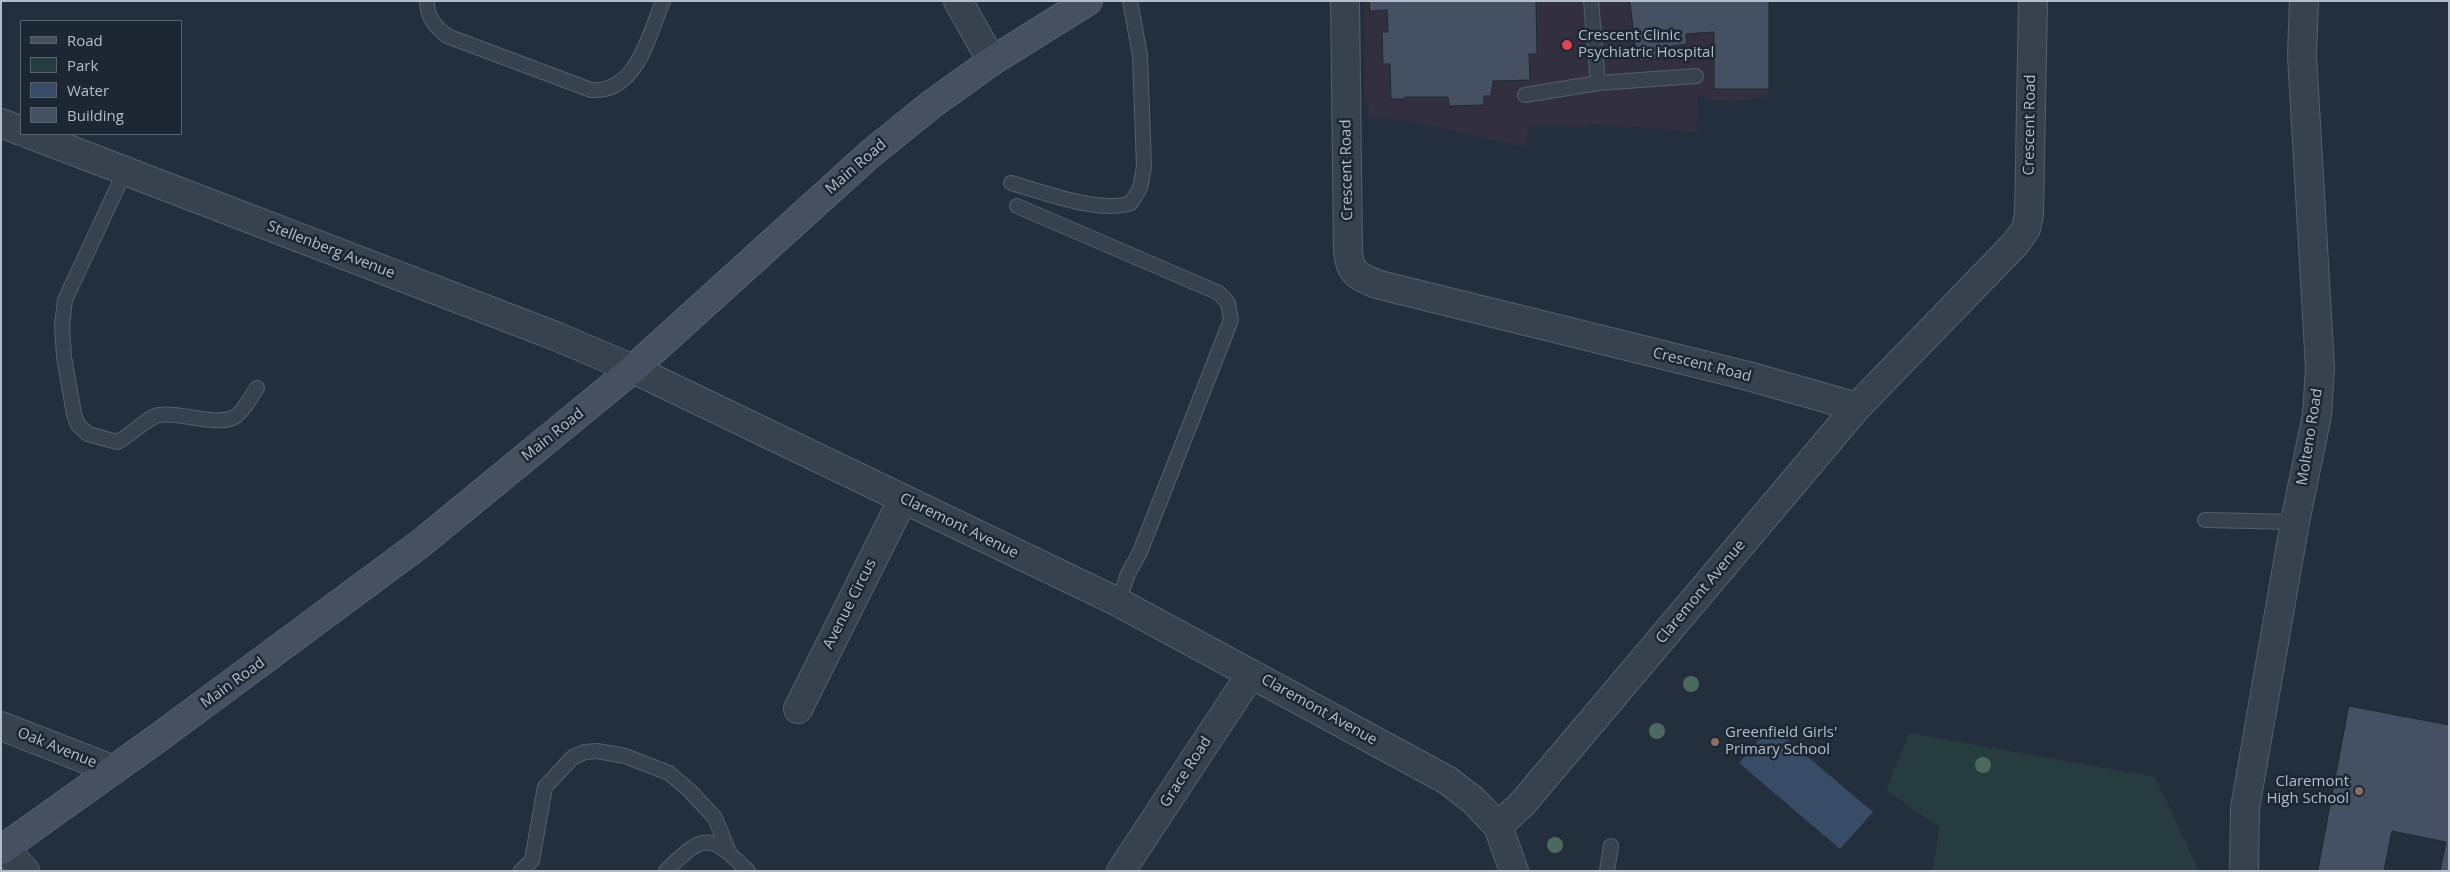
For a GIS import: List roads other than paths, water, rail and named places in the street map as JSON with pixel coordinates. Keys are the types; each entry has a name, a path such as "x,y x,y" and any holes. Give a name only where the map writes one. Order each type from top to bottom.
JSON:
{"main road":[{"name":"Main Road","path":"3,849 114,770 420,544 633,369 869,155 932,104 992,60 1088,1"}],"street":[{"path":"958,1 992,60"},
{"name":"Crescent Road","path":"1345,1 1348,251 1349,264 1357,275 1376,284 1748,376 1857,407 2009,250 2026,229 2029,214 2033,1"},
{"name":"Molteno Road","path":"2244,871 2245,808 2295,522 2317,415 2320,368 2302,55 2304,1"},
{"path":"1,123 20,131"},
{"name":"Stellenberg Avenue","path":"31,135 558,337 633,369"},
{"name":"Claremont Avenue","path":"633,369 1118,602 1447,780 1473,800 1498,826 1522,804 1857,407"},
{"name":"Avenue Circus","path":"798,709 903,499"},
{"name":"Grace Road","path":"1120,871 1251,674"},
{"name":"Oak Avenue","path":"1,726 114,770"},
{"path":"1498,826 1514,871"},
{"path":"3,849 26,871"}],"lane":[{"path":"427,1 427,12 434,24 447,36 592,90 604,91 614,88 626,79 634,68 661,2"},
{"path":"1011,183 1082,202 1118,207 1131,202 1140,188 1144,167 1140,55 1130,1"},
{"path":"1591,1 1598,83"},
{"path":"1525,95 1598,83 1696,76"},
{"path":"125,171 65,300 62,326 64,357 74,414 78,425 88,434 117,442 129,437 158,415 182,415 209,420 231,419 238,415 257,388"},
{"path":"1017,206 1219,293 1228,304 1231,320 1140,552 1128,574 1118,602"},
{"path":"2205,520 2295,522"},
{"path":"521,871 532,860 546,787 573,757 585,752 625,756 669,773 689,790 715,818 729,852"},
{"path":"666,871 693,846 705,841 715,842 729,852 748,871"},
{"path":"1607,871 1611,846"}],"water":[{"path":"1771,726 1873,812 1840,849 1739,763"}],"place":[{"name":"Crescent Clinic Psychiatric Hospital","path":"1567,45"},
{"name":"Greenfield Girls' Primary School","path":"1715,742"},
{"name":"Claremont High School","path":"2359,791"}]}
